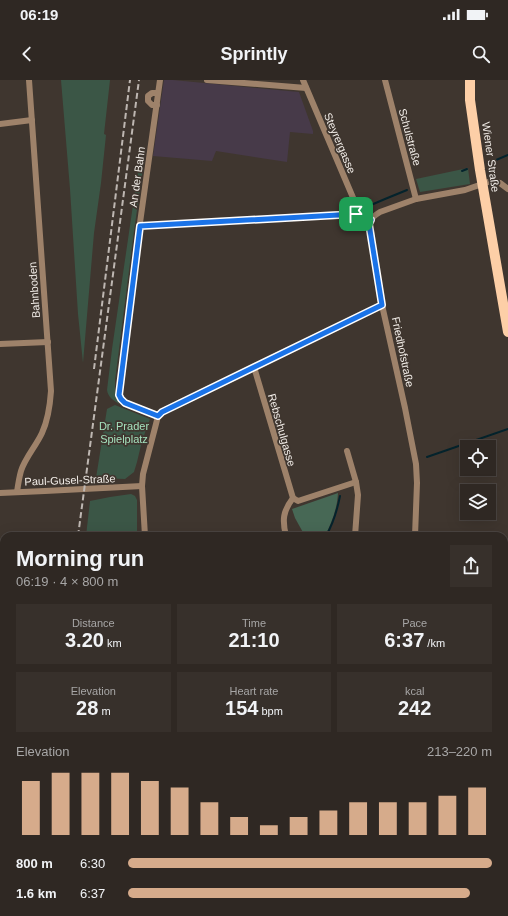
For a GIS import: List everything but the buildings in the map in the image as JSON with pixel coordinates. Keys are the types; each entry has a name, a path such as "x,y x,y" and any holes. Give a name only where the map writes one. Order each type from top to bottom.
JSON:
{"main road":[{"name":"Wiener Straße","path":"470,80 472,113 482,184 508,332"}],"street":[{"name":"Bahnboden","path":"17,492 21,470 42,433 49,412 51,392 29,80"},
{"name":"An der Bahn","path":"158,416 125,403 119,395 160,80"},
{"path":"208,80 306,88"},
{"name":"Steyrergasse","path":"303,80 354,200 356,214"},
{"name":"Schulstraße","path":"385,80 416,199"},
{"name":"An der Bahn","path":"156,105 152,105 148,101 148,96 152,93 158,93"},
{"path":"0,124 32,120"},
{"path":"140,226 356,214 371,220 380,212 416,199 465,190 491,181 500,183 508,190"},
{"name":"Friedhofstraße","path":"371,220 369,224 382,305 416,464 417,483 415,532"},
{"path":"145,532 142,486 143,474 158,416 162,412 382,305"},
{"path":"0,344 48,342"},
{"name":"Rebschulgasse","path":"254,368 293,498"},
{"path":"347,451 356,482 358,495 355,532"},
{"path":"285,532 284,516 286,509 293,498 298,501 356,482"},
{"name":"Paul-Gusel-Straße","path":"0,493 142,486"}],"shaded area":[{"path":"164,80 299,92 313,134 290,132 287,162 216,151 212,161 153,156"}],"green space":[{"path":"61,80 110,80 104,134 106,135 101,183 94,233 83,363 78,314"},
{"path":"140,157 144,161 115,381 115,391 119,404 113,400 107,390"},
{"path":"468,168 470,184 420,192 416,179"},
{"name":"Dr. Prader Spielplatz","path":"115,405 150,419 142,441 134,472 125,479 96,478 107,409"},
{"path":"338,493 334,515 327,532 303,532 292,509"},
{"path":"131,494 135,496 137,500 137,532 86,532 90,501"}],"waterway":[{"path":"489,163 508,155"},
{"path":"462,171 467,169"},
{"path":"364,208 407,190"},
{"path":"427,457 508,429"},
{"path":"328,532 335,516 340,496"}],"railway":[{"path":"94,369 130,80"},
{"path":"79,532 139,80"}],"route":[{"path":"356,214 360,214 371,220 369,224 382,305 204,391 162,412 158,416 125,403 121,399 119,395 140,226 356,214"}]}
